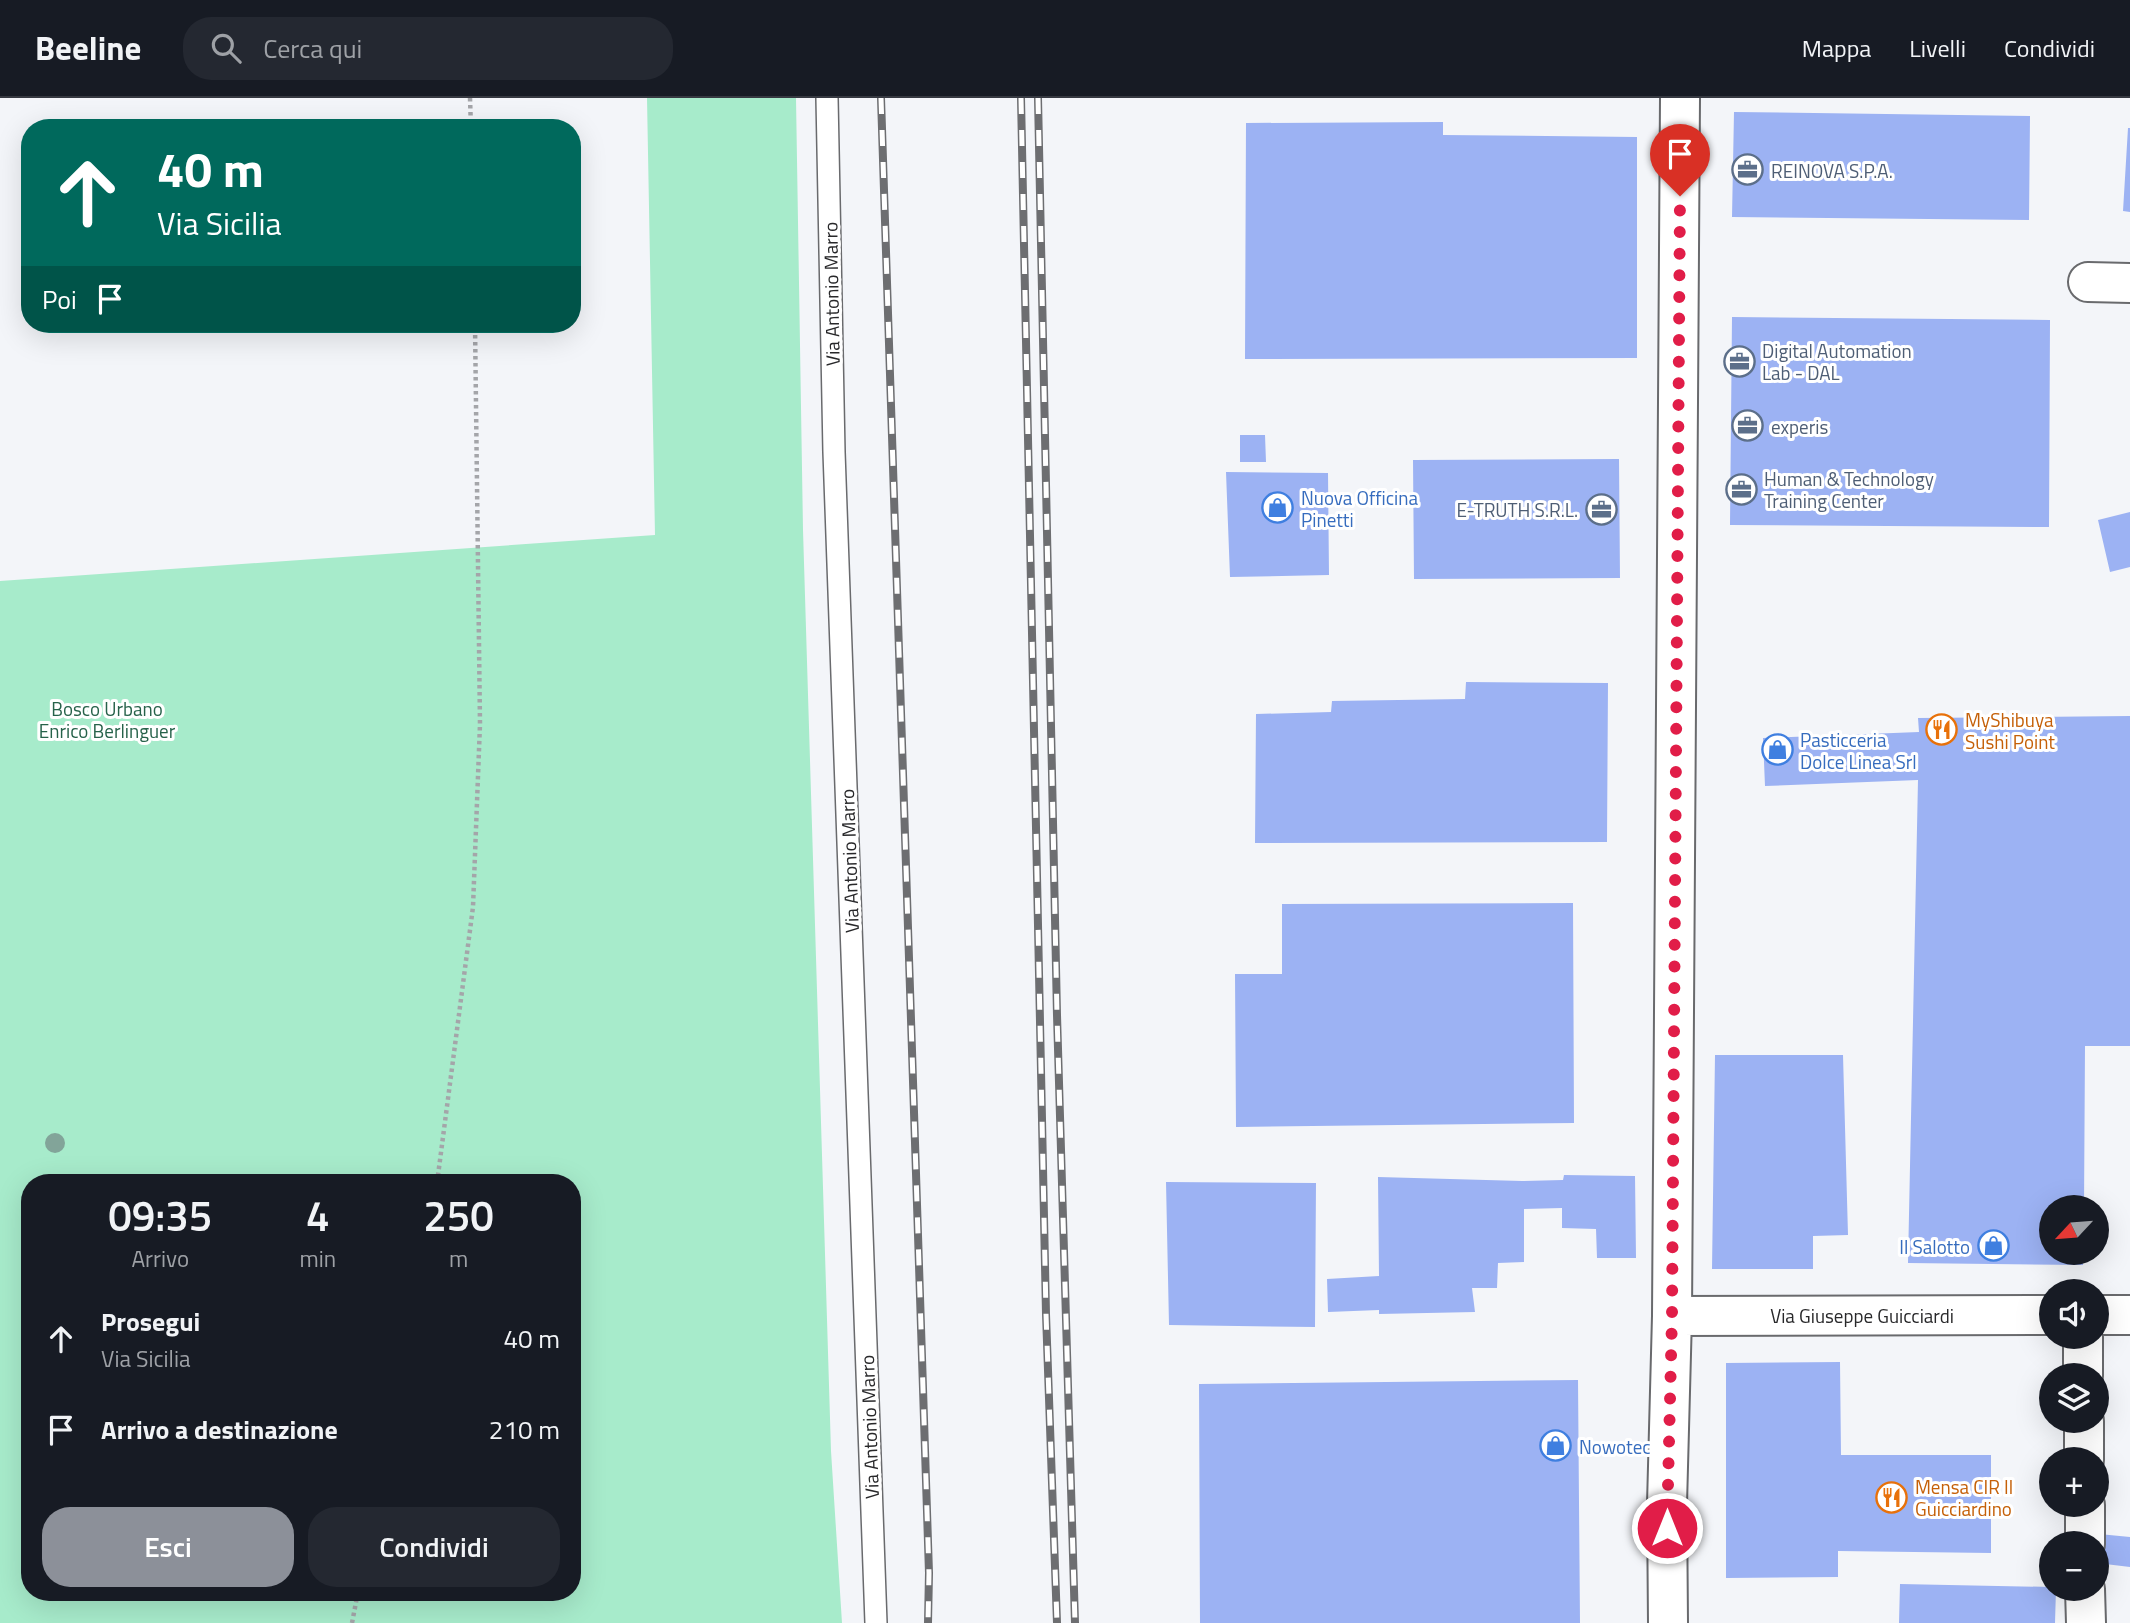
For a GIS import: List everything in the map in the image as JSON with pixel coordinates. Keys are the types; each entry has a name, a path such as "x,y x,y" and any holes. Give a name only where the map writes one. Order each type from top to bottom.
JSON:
{"street":[{"path":"1668,1623 1680,98"},
{"path":"2088,282 2130,283"},
{"name":"Via Giuseppe Guicciardi","path":"1672,1316 2039,1315"},
{"path":"2109,1315 2130,1315"},
{"path":"2085,1601 2085,1623"}],"lane":[{"name":"Via Antonio Marro","path":"827,98 834,452 876,1623"}],"path":[{"path":"470,98 471,119"},
{"path":"438,1174 473,907 480,724 475,333"},
{"path":"352,1623 356,1601"}],"green space":[{"name":"Bosco Urbano Enrico Berlinguer","path":"647,98 796,98 803,530 831,1451 842,1623 0,1623 0,581 655,535"}],"building":[{"path":"1734,112 2030,116 2029,220 1732,217"},
{"path":"1443,122 1443,135 1637,137 1637,358 1245,359 1246,123"},
{"path":"2130,128 2130,212 2123,211"},
{"path":"1732,317 2050,320 2049,527 1730,525"},
{"path":"1240,435 1265,435 1266,462 1240,462"},
{"path":"1619,459 1620,578 1414,579 1413,460"},
{"name":"Nuova Officina Pinetti","path":"1226,472 1328,473 1329,575 1230,577"},
{"path":"2130,512 2130,567 2110,572 2098,520"},
{"path":"1466,682 1608,683 1607,842 1255,843 1256,714 1331,712 1332,701 1465,699"},
{"path":"2130,716 2130,1046 2085,1046 2084,1195 2039,1195 2039,1264 1908,1263 1918,780 1765,786 1763,738 1919,732 1918,718"},
{"path":"1573,903 1574,1123 1236,1127 1235,974 1282,974 1282,904"},
{"path":"1715,1055 1843,1055 1848,1235 1813,1236 1813,1269 1712,1269"},
{"path":"1564,1175 1635,1176 1636,1258 1597,1258 1596,1229 1562,1228 1562,1208 1524,1209 1524,1262 1498,1263 1497,1288 1472,1288 1475,1312 1328,1312 1327,1279 1379,1276 1378,1177 1522,1181 1563,1180"},
{"path":"1166,1182 1316,1183 1315,1327 1169,1325"},
{"path":"1840,1362 1841,1455 1991,1455 1991,1553 1838,1551 1838,1577 1726,1578 1726,1363"},
{"path":"1578,1380 1580,1623 1200,1623 1199,1384"},
{"path":"2109,1535 2130,1537 2130,1567 2109,1564"},
{"path":"1900,1584 2039,1587 2039,1601 2056,1601 2055,1623 1899,1623"}],"railway":[{"path":"881,98 929,1573 928,1623"},
{"path":"1021,98 1046,1314 1057,1623"},
{"path":"1038,98 1057,1015 1075,1623"}],"place":[{"name":"REINOVA S.P.A.","path":"1748,170"},
{"name":"Digital Automation Lab - DAL","path":"1739,361"},
{"name":"experis","path":"1748,426"},
{"name":"Human & Technology Training Center","path":"1741,489"},
{"name":"Nuova Officina Pinetti","path":"1278,508"},
{"name":"E-TRUTH S.R.L.","path":"1601,509"},
{"name":"MyShibuya Sushi Point","path":"1942,730"},
{"name":"Pasticceria Dolce Linea Srl","path":"1777,750"},
{"name":"Il Salotto","path":"1993,1246"},
{"name":"Nowotec","path":"1556,1446"},
{"name":"Mensa CIR Il Guicciardino","path":"1892,1497"}],"route":[{"path":"1667,1528 1672,1316 1680,196"}]}
